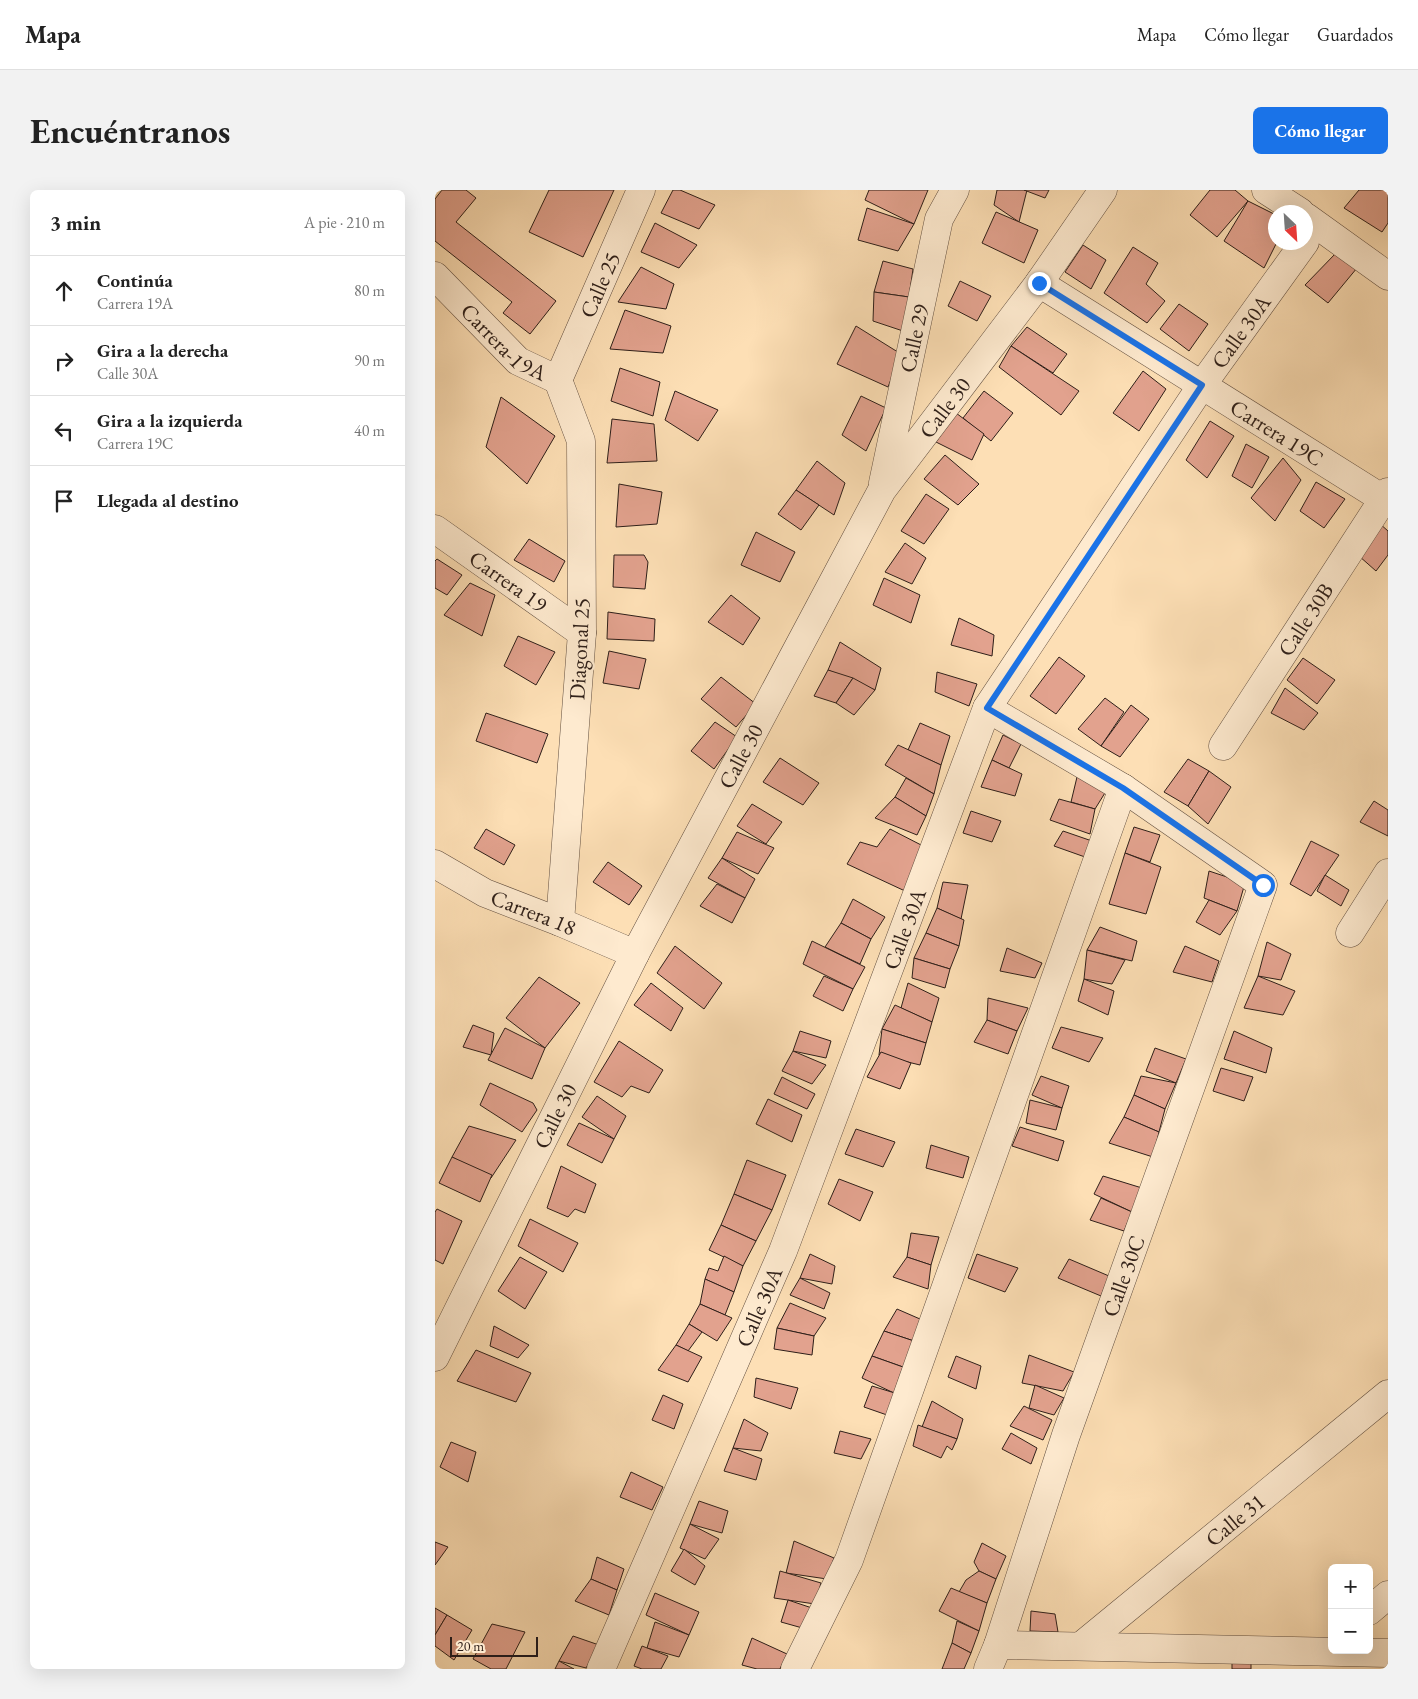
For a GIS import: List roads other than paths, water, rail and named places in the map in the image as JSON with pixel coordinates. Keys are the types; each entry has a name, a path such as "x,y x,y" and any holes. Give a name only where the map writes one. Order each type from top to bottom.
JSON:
{"street":[{"name":"Calle 25","path":"558,380 641,190"},
{"name":"Calle 29","path":"882,490 939,219 955,190"},
{"name":"Calle 30","path":"435,1357 635,954 882,490 1039,283 1103,190"},
{"path":"1266,190 1282,205"},
{"path":"1313,232 1388,276"},
{"name":"Calle 30A","path":"601,1669 783,1251 987,708 1292,250"},
{"name":"Carrera-19A","path":"435,276 518,361 558,380"},
{"name":"Carrera 19C","path":"1039,283 1386,497"},
{"name":"Diagonal 25","path":"558,380 581,442 582,633 560,922"},
{"name":"Calle 30B","path":"1223,746 1386,497"},
{"name":"Carrera 19","path":"435,529 582,633"},
{"path":"795,1669 849,1560 1123,788 987,708"},
{"name":"Calle 30C","path":"993,1657 1066,1435 1263,885 1123,788"},
{"name":"Carrera 18","path":"435,864 485,893 635,954"},
{"path":"1350,933 1388,873"},
{"name":"Calle 31","path":"1081,1646 1388,1394"},
{"path":"1370,1609 1388,1595"},
{"path":"993,1657 1081,1646 1130,1659 1266,1659 1326,1646 1388,1653"}]}
